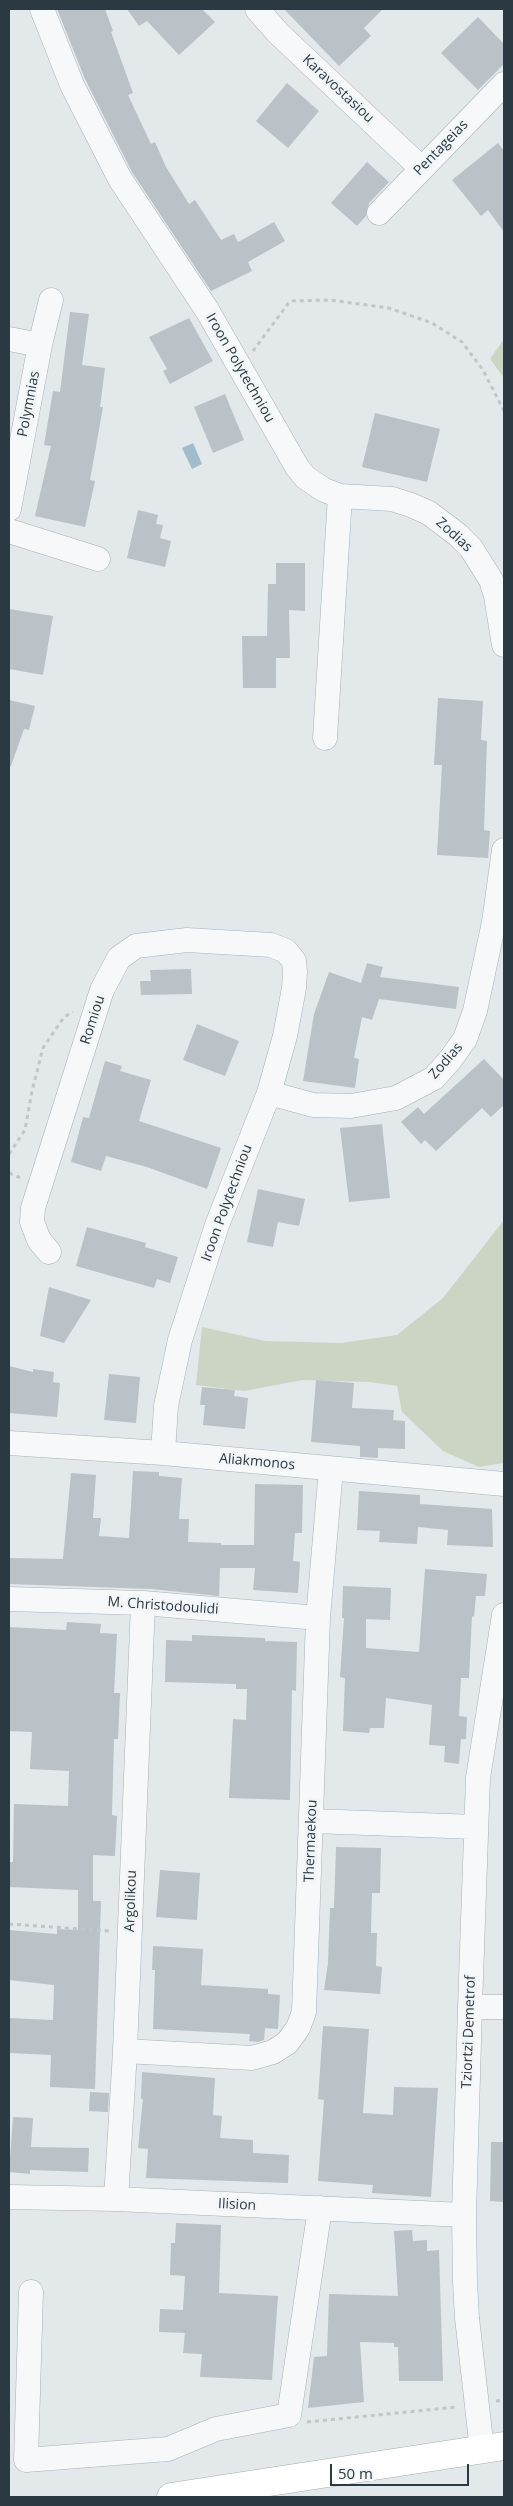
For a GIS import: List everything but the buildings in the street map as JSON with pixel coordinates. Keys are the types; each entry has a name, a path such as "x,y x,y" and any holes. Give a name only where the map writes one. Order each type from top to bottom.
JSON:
{"main road":[{"path":"172,2497 493,2448"}],"street":[{"name":"Iroon Polytechniou","path":"42,9 72,85 106,155 138,207 207,310 297,467 305,477 319,487 340,496"},
{"name":"Karavostasiou","path":"256,9 278,33 421,168"},
{"name":"Pentageias","path":"379,213 504,84"},
{"name":"Polymnias","path":"9,509 40,345 51,300"},
{"path":"9,339 40,345"},
{"path":"324,738 340,496"},
{"name":"Zodias","path":"340,496 392,499 411,504 429,513 458,535 472,548 491,580 502,625 504,645"},
{"path":"9,531 98,559"},
{"name":"Zodias","path":"269,1093 313,1105 351,1106 396,1098 434,1078 465,1039 475,1011 494,922 504,850"},
{"name":"Romiou","path":"49,1252 35,1231 32,1222 33,1208 106,979 119,958 130,949 145,944 186,940 271,945 291,955"},
{"name":"Iroon Polytechniou","path":"163,1453 166,1406 180,1340 218,1225 269,1093 285,1036 294,988 295,972 291,955"},
{"name":"Aliakmonos","path":"9,1443 163,1453 504,1484"},
{"name":"Thermaekou","path":"125,2051 252,2058 273,2052 287,2043 298,2028 304,2012 318,1618 331,1469"},
{"name":"M. Christodoulidi","path":"9,1598 142,1603 318,1618"},
{"name":"Argolikou","path":"116,2199 125,2051 142,1603"},
{"name":"Tziortzi Demetrof","path":"493,2448 477,2405 467,2318 464,2215 478,1778 500,1664 504,1615"},
{"path":"312,1821 476,1827"},
{"path":"470,2007 504,2007"},
{"name":"Ilision","path":"9,2197 116,2199 464,2215"},
{"path":"31,2292 17,2458 168,2449 216,2428 289,2415 320,2208"}],"path":[{"path":"239,366 290,301 330,300 389,308 432,323 462,342 483,370 504,411"},
{"path":"9,1154 25,1130 32,1090 43,1048 64,1017 100,997"},
{"path":"9,1924 130,1932"},
{"path":"289,2415 293,2424 477,2405"}],"green space":[{"path":"504,339 504,378 490,359"},
{"path":"504,1220 504,1463 479,1467 443,1451 402,1412 397,1386 369,1382 303,1380 244,1391 196,1385 202,1327 265,1341 341,1343 397,1335 443,1298"}],"water":[{"path":"193,443 202,464 192,469 182,448"}]}
